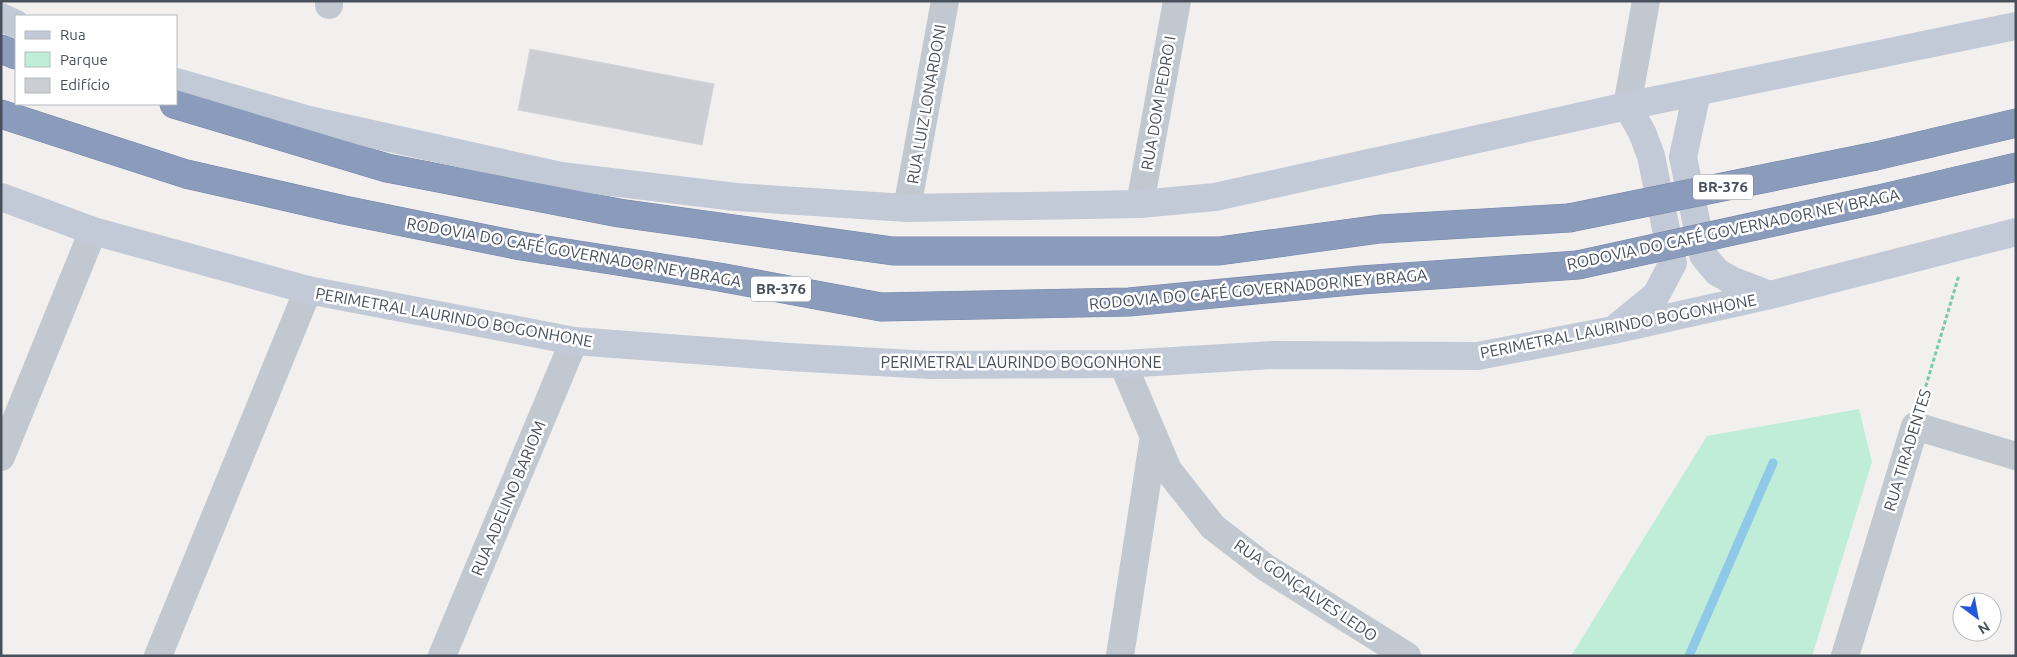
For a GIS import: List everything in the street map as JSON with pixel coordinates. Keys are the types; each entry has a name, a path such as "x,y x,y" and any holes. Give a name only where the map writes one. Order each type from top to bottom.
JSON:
{"highway":[{"path":"1,49 15,55"},
{"name":"BR-376","path":"177,105 387,168 620,213 893,251 1219,251 1380,229 1569,218 1876,156 2016,123"},
{"name":"RODOVIA DO CAFÉ GOVERNADOR NEY BRAGA","path":"1,114 186,174 344,210 521,246 719,277 881,307 1129,302 1361,280 1578,265 2016,167"}],"main road":[{"path":"1,17 15,24"},
{"path":"178,83 309,120 560,176 736,197 907,208 1140,204 1215,197 1627,106 2016,26"},
{"path":"1697,92 1683,157 1703,255 1717,272 1770,295"},
{"path":"1612,330 1656,295 1673,263 1652,156 1642,132 1627,106"},
{"name":"PERIMETRAL LAURINDO BOGONHONE","path":"1,198 93,231 308,290 574,341 789,357 930,365 1123,364 1272,355 1478,356 1612,330 1770,295 2016,232"}],"street":[{"name":"RUA LUIZ LONARDONI","path":"907,208 945,1"},
{"name":"RUA DOM PEDRO I","path":"1140,204 1177,1"},
{"path":"1627,106 1646,1"},
{"path":"1,457 93,231"},
{"path":"158,656 308,290"},
{"name":"RUA ADELINO BARIOM","path":"442,656 574,341"},
{"name":"RUA GONÇALVES LEDO","path":"1123,364 1168,470 1214,527 1265,567 1407,656"},
{"path":"1914,426 2016,456"},
{"name":"RUA TIRADENTES","path":"1845,656 1914,426"},
{"path":"1120,656 1154,436"}],"path":[{"name":"RUA TIRADENTES","path":"1914,426 1968,244"}],"green space":[{"path":"1859,409 1872,462 1812,656 1571,656 1707,436"}],"building":[{"path":"530,49 714,84 702,145 518,110"}],"waterway":[{"path":"1689,656 1773,463"}]}
